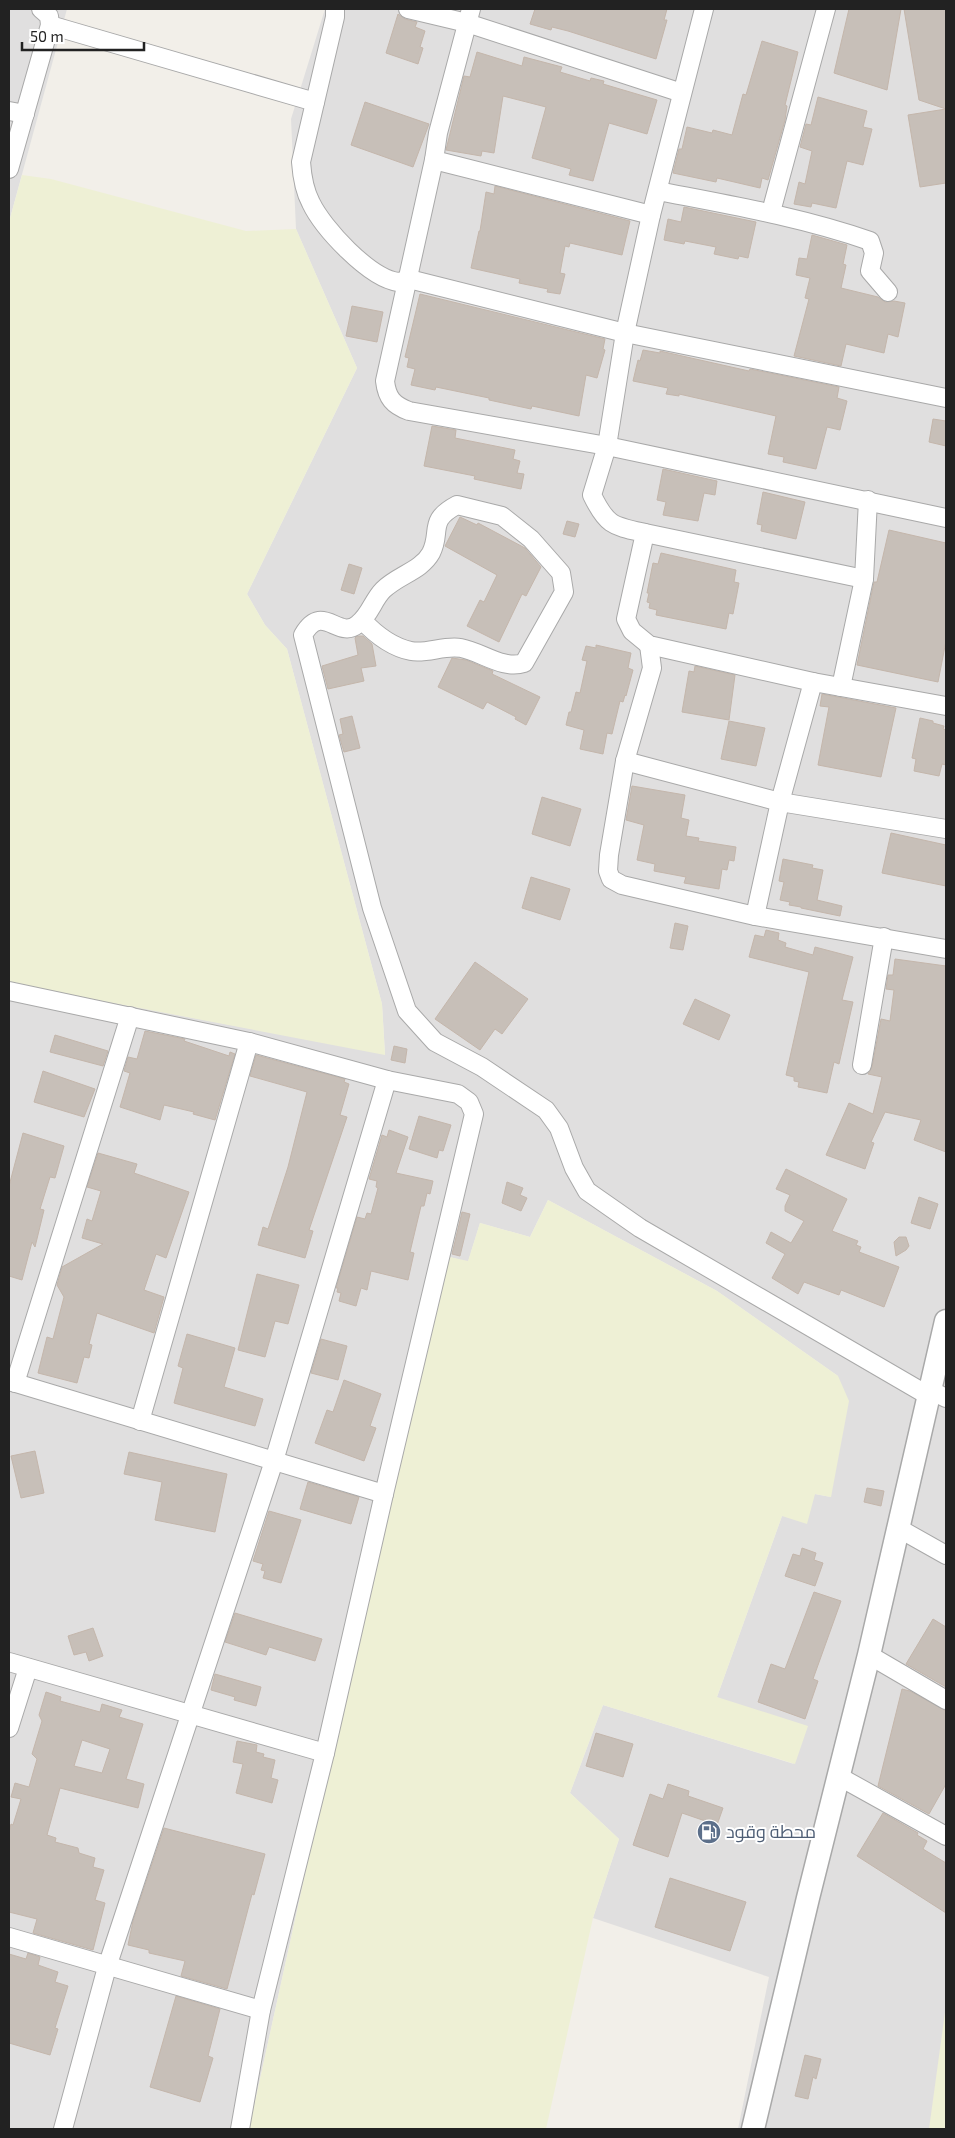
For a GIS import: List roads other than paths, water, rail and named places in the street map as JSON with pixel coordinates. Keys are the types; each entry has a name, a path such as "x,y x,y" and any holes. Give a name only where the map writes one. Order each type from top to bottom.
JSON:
{"street":[{"path":"9,169 17,112 50,25 49,16 40,9"},
{"path":"335,9 335,17 301,162 302,182 311,204 346,249 377,275 399,282 409,279 625,333 946,398"},
{"path":"408,9 469,16 682,93"},
{"path":"704,9 651,215 625,333 607,446 592,495 601,513 615,526 864,579"},
{"path":"771,212 826,9"},
{"path":"469,16 438,133 409,279 385,381 386,392 398,407 409,411 607,446 946,518"},
{"path":"50,25 315,102"},
{"path":"434,160 651,215"},
{"path":"658,191 771,212 870,241 874,253 870,271 888,292"},
{"path":"841,687 864,579 868,500"},
{"path":"362,620 388,642 412,651 445,647 462,648 502,663 518,665 524,663 564,592 561,573 531,539 502,516 457,505 446,511 436,526 434,548 426,562 383,590 355,627 346,630 322,620 315,621 308,626 303,635 372,908 407,1012 435,1042 482,1067 546,1110 559,1128 574,1168 587,1191 640,1228 935,1395"},
{"path":"645,533 626,619 632,631 649,645 813,682 946,706"},
{"path":"649,645 652,668 625,761 609,854 608,871 611,879 622,885 755,916 946,949"},
{"path":"755,916 780,802 813,682"},
{"path":"625,761 780,802 946,829"},
{"path":"862,1065 884,937"},
{"path":"9,990 249,1042 387,1080 458,1094 470,1102 474,1114 325,1754 261,2010 240,2129"},
{"path":"130,1016 12,1382 384,1494"},
{"path":"140,1421 249,1042"},
{"path":"63,2129 107,1967 274,1461 387,1080"},
{"path":"753,2129 869,1655 898,1528 935,1395 946,1321"},
{"path":"898,1528 946,1555"},
{"path":"869,1655 946,1700"},
{"path":"9,1662 325,1754"},
{"path":"9,1728 28,1668"},
{"path":"838,1776 946,1836"},
{"path":"9,1937 107,1967 261,2010"}],"place":[{"name":"محطة وقود","path":"709,1832"}]}
